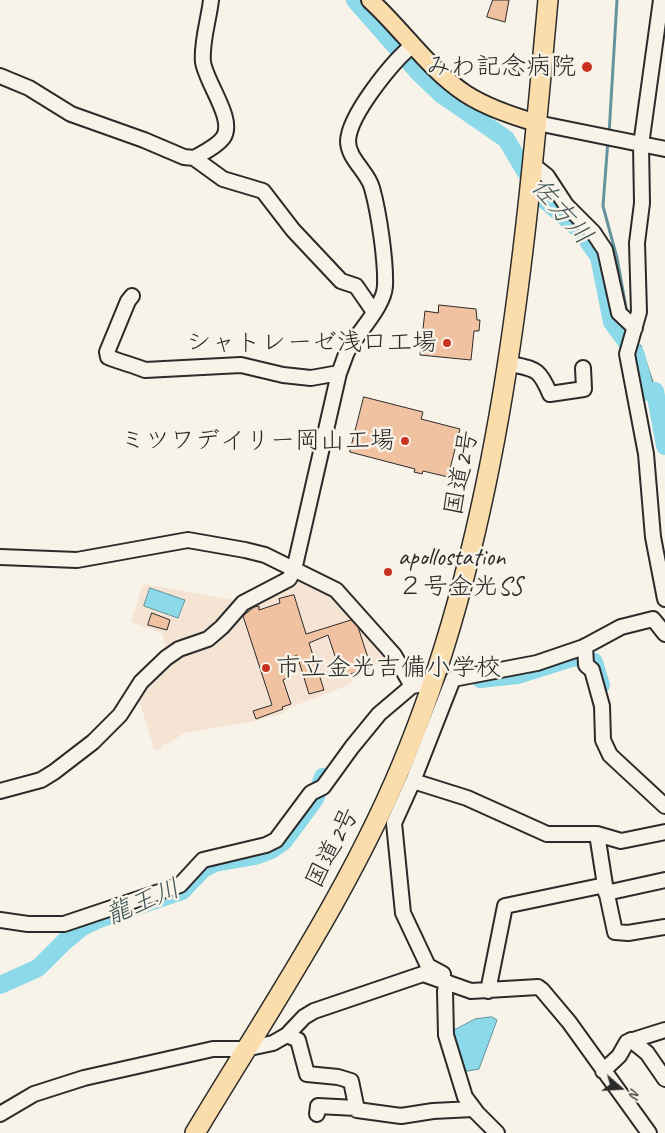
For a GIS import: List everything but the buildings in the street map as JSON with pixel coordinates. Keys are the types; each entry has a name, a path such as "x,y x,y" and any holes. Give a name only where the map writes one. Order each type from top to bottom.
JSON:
{"highway":[{"name":"国道2号","path":"195,1133 341,889 369,835 415,732 453,618 483,503 507,364 537,123 548,0"}],"main road":[{"path":"370,0 405,51 442,75 465,93 504,114 537,123"}],"street":[{"path":"194,158 222,139 227,128 226,118 205,74 203,59 211,0"},
{"path":"661,0 653,147 642,203 637,243 639,312 627,354 646,454 652,537 665,599"},
{"path":"0,791 41,780 54,772 93,742 120,715 141,682 166,658 179,649 208,638 222,627 243,603 289,580 294,570 339,373 347,352 374,312 385,288 380,235 372,187 354,158 348,142 358,113 405,51"},
{"path":"0,76 29,88 71,114 144,140 184,157 194,158 223,179 263,191 293,230 342,281 356,286 374,312"},
{"path":"537,123 653,147"},
{"path":"531,173 547,176 566,205 593,232 605,250 619,314 633,332"},
{"path":"132,296 128,301 107,352 108,357 119,362 131,364 145,370 241,365 283,375 311,378 339,373"},
{"path":"507,364 534,370 542,375 550,394 584,389 582,368"},
{"path":"0,557 77,560 188,540 265,555 336,590 394,655 417,685 379,714 276,840 255,849 204,860 180,885 64,924 28,924 0,920"},
{"path":"660,581 653,619 665,634"},
{"path":"471,991 463,984 428,966 403,913 394,824 453,679 586,655 621,627 653,619"},
{"path":"586,655 602,706 603,740 607,750 665,806"},
{"path":"413,781 467,798 548,834 597,834 621,841 665,832"},
{"path":"597,834 615,932 628,933 665,927"},
{"path":"488,991 505,906 665,880"},
{"path":"0,1114 34,1094 84,1078 213,1050 245,1049 273,1043 287,1034 304,1017 314,1011 415,976 427,974 471,991 538,987 569,1022 650,1133"},
{"path":"447,982 444,991 446,1035 465,1097 473,1109 497,1133"},
{"path":"603,1071 619,1056 627,1042 665,1030"},
{"path":"287,1034 298,1040 307,1074 338,1077 351,1082 356,1108"},
{"path":"632,1040 647,1053 665,1077"},
{"path":"317,1114 318,1106 356,1108 366,1112 401,1116 433,1111 473,1109"}],"shaded area":[{"name":"市立金光吉備小学校","path":"302,579 333,593 390,656 346,686 289,708 282,714 250,722 184,733 168,744 163,743 161,749 154,749 139,700 143,685 152,674 237,613 293,580"},
{"path":"143,584 240,601 210,632 167,651 162,633 131,622"}],"water":[{"path":"150,588 185,600 178,618 144,606"},
{"path":"492,1017 497,1020 479,1069 462,1072 450,1032 475,1019"}],"waterway":[{"name":"佐方川","path":"355,0 419,73 441,94 506,139 540,196 581,231 599,257 612,322 636,355 644,387 648,392 655,391 665,446"},
{"path":"609,134 617,0"},
{"path":"608,140 603,206 617,258 627,313"},
{"path":"640,346 655,391"},
{"name":"龍王川","path":"480,679 518,675 575,657 594,662 601,685"},
{"name":"龍王川","path":"0,985 38,968 82,927 99,919 182,891 203,869 215,863 255,856 271,850 284,841 315,799 323,777"}],"place":[{"name":"みわ記念病院","path":"587,67"},
{"name":"シャトレーゼ浅口工場","path":"447,343"},
{"name":"ミツワデイリー岡山工場","path":"405,441"},
{"name":"apollostation ２号金光SS","path":"388,572"},
{"name":"市立金光吉備小学校","path":"266,668"}]}
